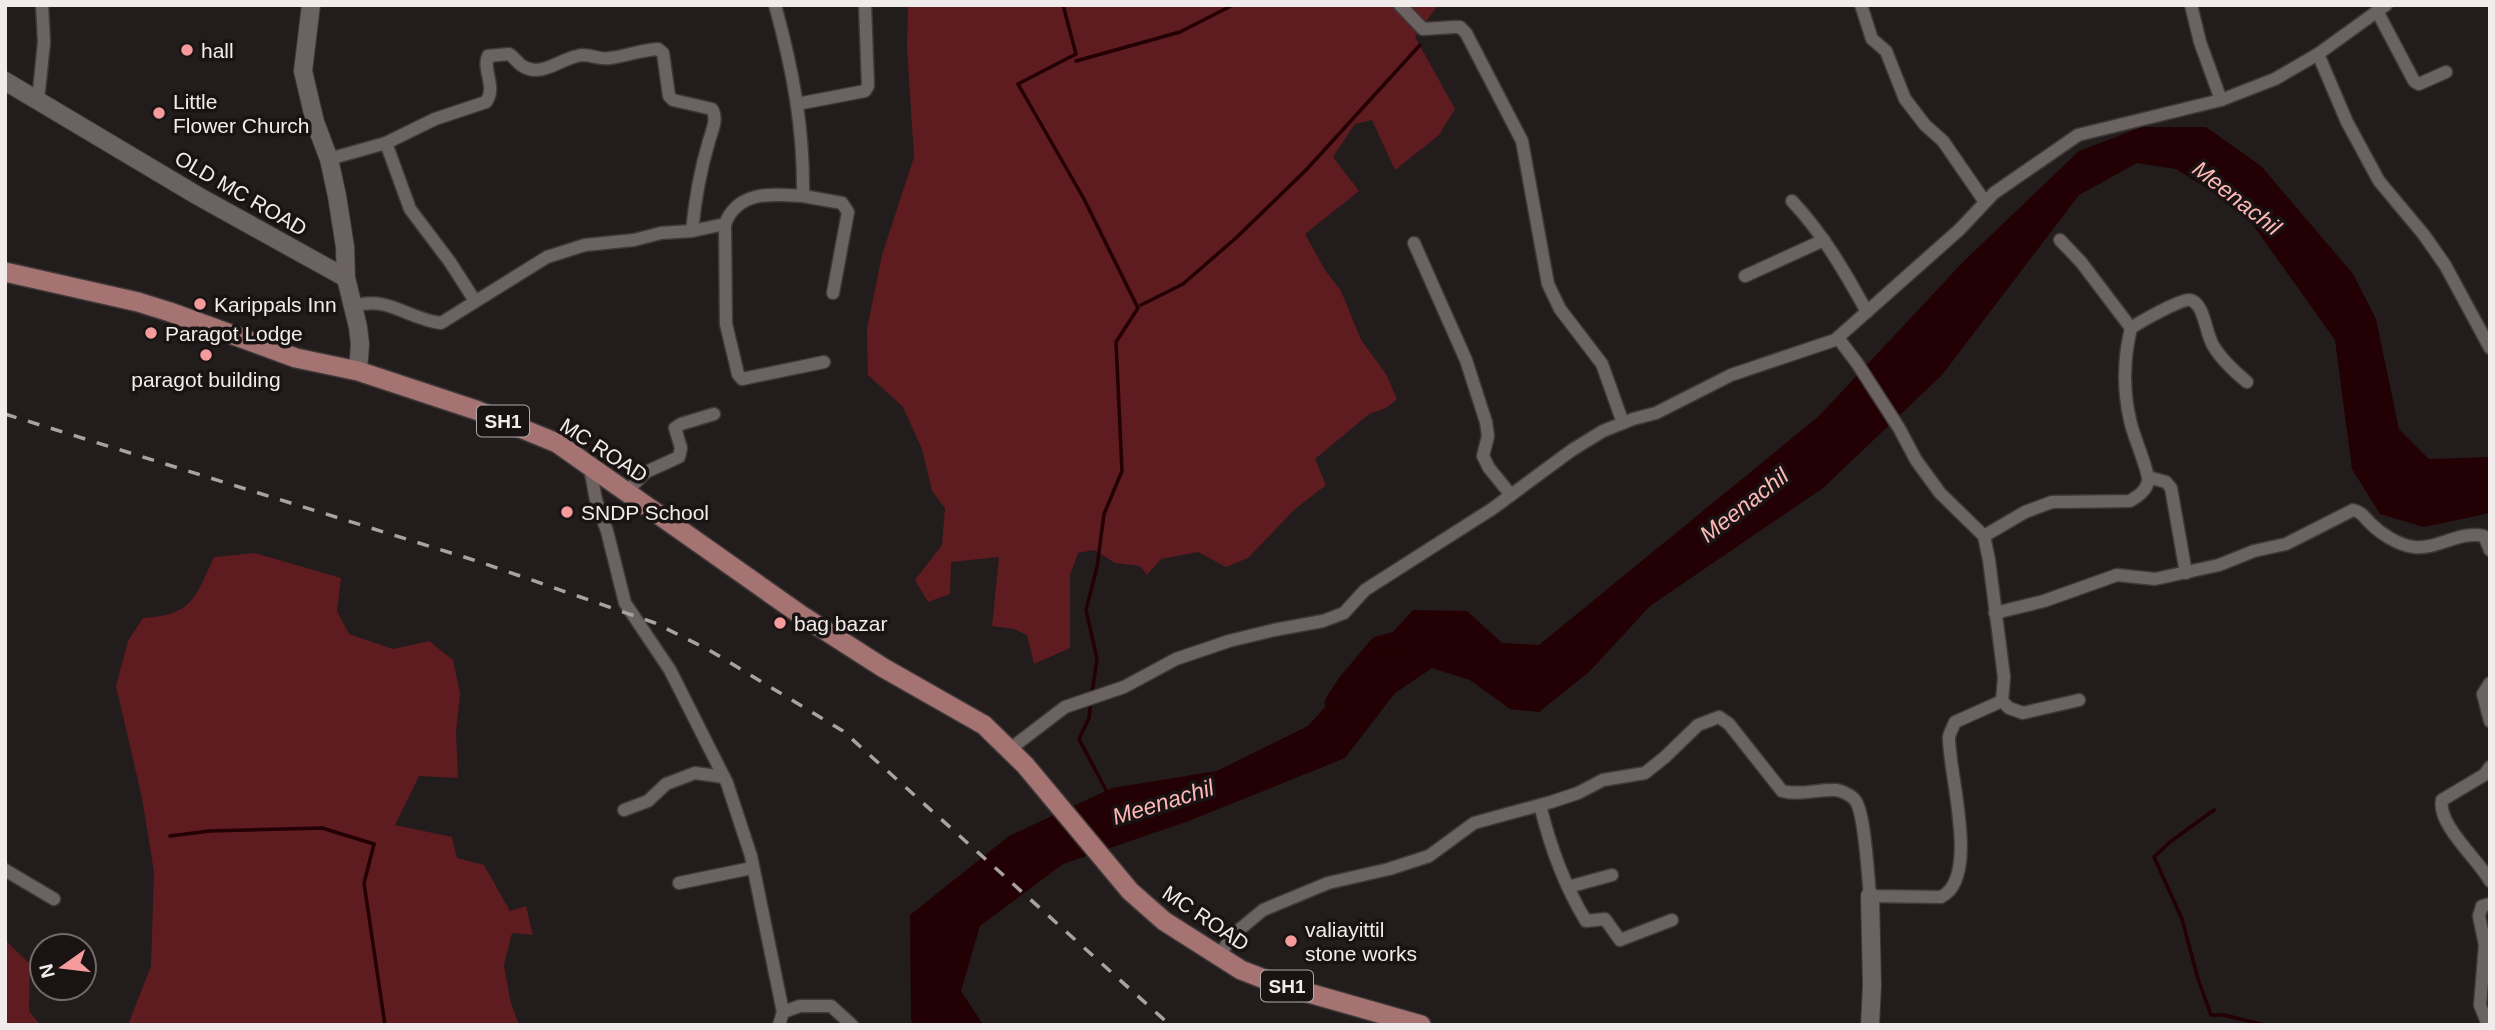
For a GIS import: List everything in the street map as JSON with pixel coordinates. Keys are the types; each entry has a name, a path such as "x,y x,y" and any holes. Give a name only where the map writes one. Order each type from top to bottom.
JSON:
{"main road":[{"path":"311,5 303,71 315,122 329,159 345,247 346,278 360,344 358,371"},
{"name":"OLD MC ROAD","path":"5,81 208,202 346,278"},
{"name":"MC ROAD","path":"5,272 138,302 296,358 358,371 506,422 558,443 801,615 882,667 984,725 1010,749 1129,891 1164,921 1241,970 1277,984 1421,1025"},
{"path":"1870,896 1870,1025"}],"street":[{"path":"38,101 44,42 42,5"},
{"path":"775,5 790,60 802,134 803,196"},
{"path":"797,104 865,91 868,86 865,5"},
{"path":"1400,5 1423,29 1460,27 1472,45 1522,141 1548,284 1560,309 1602,364 1623,423"},
{"path":"1861,5 1871,39 1886,51 1905,99 1943,141 1985,202"},
{"path":"2191,5 2200,42 2221,100"},
{"path":"1010,749 1052,715 1124,687 1176,659 1274,630 1323,621 1344,613 1365,590 1511,495 1587,440 1623,423 1656,413 1731,375 1838,338 1959,229 1994,193 2078,135 2221,100 2275,79 2318,54 2381,8 2414,81 2419,84 2446,72"},
{"path":"329,159 386,143 435,119 486,102 491,88 486,61 488,56 509,54 520,65 549,69 567,59 584,55 596,59 610,58 644,49 658,49 663,53 669,96 673,100 712,109 715,113 698,186 692,231"},
{"path":"2318,54 2347,122 2379,181 2445,265 2490,348"},
{"path":"386,143 410,209 475,301"},
{"path":"824,362 742,379 738,374 726,324 725,224 729,214 743,200 759,195 803,196 842,204 848,212 833,293"},
{"path":"1792,201 1811,222 1843,268 1867,312"},
{"path":"352,307 366,302 377,302 430,322 440,323 547,257 585,245 634,240 725,224"},
{"path":"1745,276 1824,240"},
{"path":"1984,536 2025,512 2052,502 2130,500 2141,495 2148,482 2129,418 2125,377 2131,328 2081,262 2060,240"},
{"path":"1414,243 1466,360 1486,422 1488,436 1483,456 1489,468 1511,495"},
{"path":"2131,328 2179,301 2188,299 2196,303 2202,311 2205,328 2213,345 2238,375 2248,382"},
{"path":"1838,338 1857,363 1940,494 1984,536 2004,677 2002,701 2009,708 2023,713 2079,700"},
{"path":"627,491 646,472 679,457 681,448 675,428 714,414"},
{"path":"589,463 596,500 625,603 670,670 724,777 751,856 781,1018 800,1006 831,1006 852,1025"},
{"path":"2148,477 2165,482 2171,488 2186,573"},
{"path":"1995,612 2044,601 2117,575 2155,579 2219,565 2254,551 2286,544 2353,510 2360,511 2372,525 2396,541 2416,547 2474,533 2484,536 2490,550"},
{"path":"2490,683 2483,694 2490,722"},
{"path":"1218,957 1234,934 1263,910 1328,883 1389,869 1429,856 1474,823 1577,793 1603,780 1645,773 1698,725 1719,718 1729,724 1782,791 1793,794 1840,790 1856,800 1861,818 1870,896 1941,898 1948,894 1957,871 1960,842 1960,809 1949,735 1955,722 2002,701"},
{"path":"2490,767 2484,775 2442,800 2441,807 2449,824 2490,881"},
{"path":"624,810 648,801 666,784 695,773 724,777"},
{"path":"1540,805 1548,836 1568,887 1586,921 1605,919 1620,940 1672,920"},
{"path":"679,883 752,868"},
{"path":"5,870 54,899"},
{"path":"1568,887 1612,875"},
{"path":"2488,1025 2480,1005 2485,945 2479,916 2482,906 2490,904"}],"shaded area":[{"path":"908,5 1438,5 1415,37 1455,109 1439,135 1395,170 1372,120 1355,124 1333,157 1359,191 1305,234 1325,270 1341,291 1361,340 1386,374 1397,399 1386,408 1369,414 1315,459 1326,485 1294,510 1248,558 1226,567 1198,552 1161,559 1147,575 1140,566 1115,563 1094,550 1078,553 1070,575 1070,648 1034,664 1027,635 1014,629 992,626 999,557 951,562 950,594 928,602 915,580 942,545 945,508 932,491 922,449 903,407 868,375 867,329 882,255 914,157 907,47"},
{"path":"255,553 341,578 337,611 349,634 393,649 429,641 453,660 460,693 456,733 458,778 419,776 395,825 452,837 457,858 484,865 510,911 526,906 533,935 512,933 504,965 510,1000 519,1025 128,1025 151,966 154,872 142,798 116,686 128,641 143,618 173,613 190,602 214,557"},
{"path":"5,940 28,962 29,1011 40,1025 5,1025"}],"water":[{"path":"2142,127 2206,127 2261,166 2353,274 2376,319 2399,429 2429,459 2490,457 2490,513 2424,527 2380,514 2352,469 2335,340 2243,211 2176,169 2137,163 2079,195 1942,375 1823,488 1650,606 1589,672 1539,712 1510,709 1470,680 1432,668 1395,693 1345,758 1186,822 1063,864 980,926 961,991 986,1025 915,1025 911,1020 910,915 1009,836 1112,788 1217,771 1308,726 1413,610 1467,611 1502,643 1539,645 1819,416 1963,262 2079,151"}],"waterway":[{"path":"1063,5 1076,54 1018,84 1084,199 1138,308 1116,342 1122,471 1104,514 1097,567 1086,610 1097,659 1092,693"},
{"path":"1076,61 1180,32 1233,5"},
{"path":"1141,305 1183,284 1237,237 1307,169 1420,45"},
{"name":"Meenachil","path":"1334,703 1378,646 1404,639"},
{"path":"1091,700 1089,718 1079,739 1107,792"},
{"path":"2214,810 2154,857 2182,919 2211,1015 2224,1015 2265,1025"},
{"path":"170,836 210,831 322,828 374,844 364,883 385,1025"}],"railway":[{"path":"5,414 480,562 655,623 709,650 843,731 1170,1025"}],"place":[{"name":"hall","path":"187,50"},
{"name":"Little Flower Church","path":"159,113"},
{"name":"Karippals Inn","path":"200,304"},
{"name":"Paragot Lodge","path":"151,333"},
{"name":"paragot building","path":"206,355"},
{"name":"SNDP School","path":"567,512"},
{"name":"bag bazar","path":"780,623"},
{"name":"valiayittil stone works","path":"1291,941"}]}
